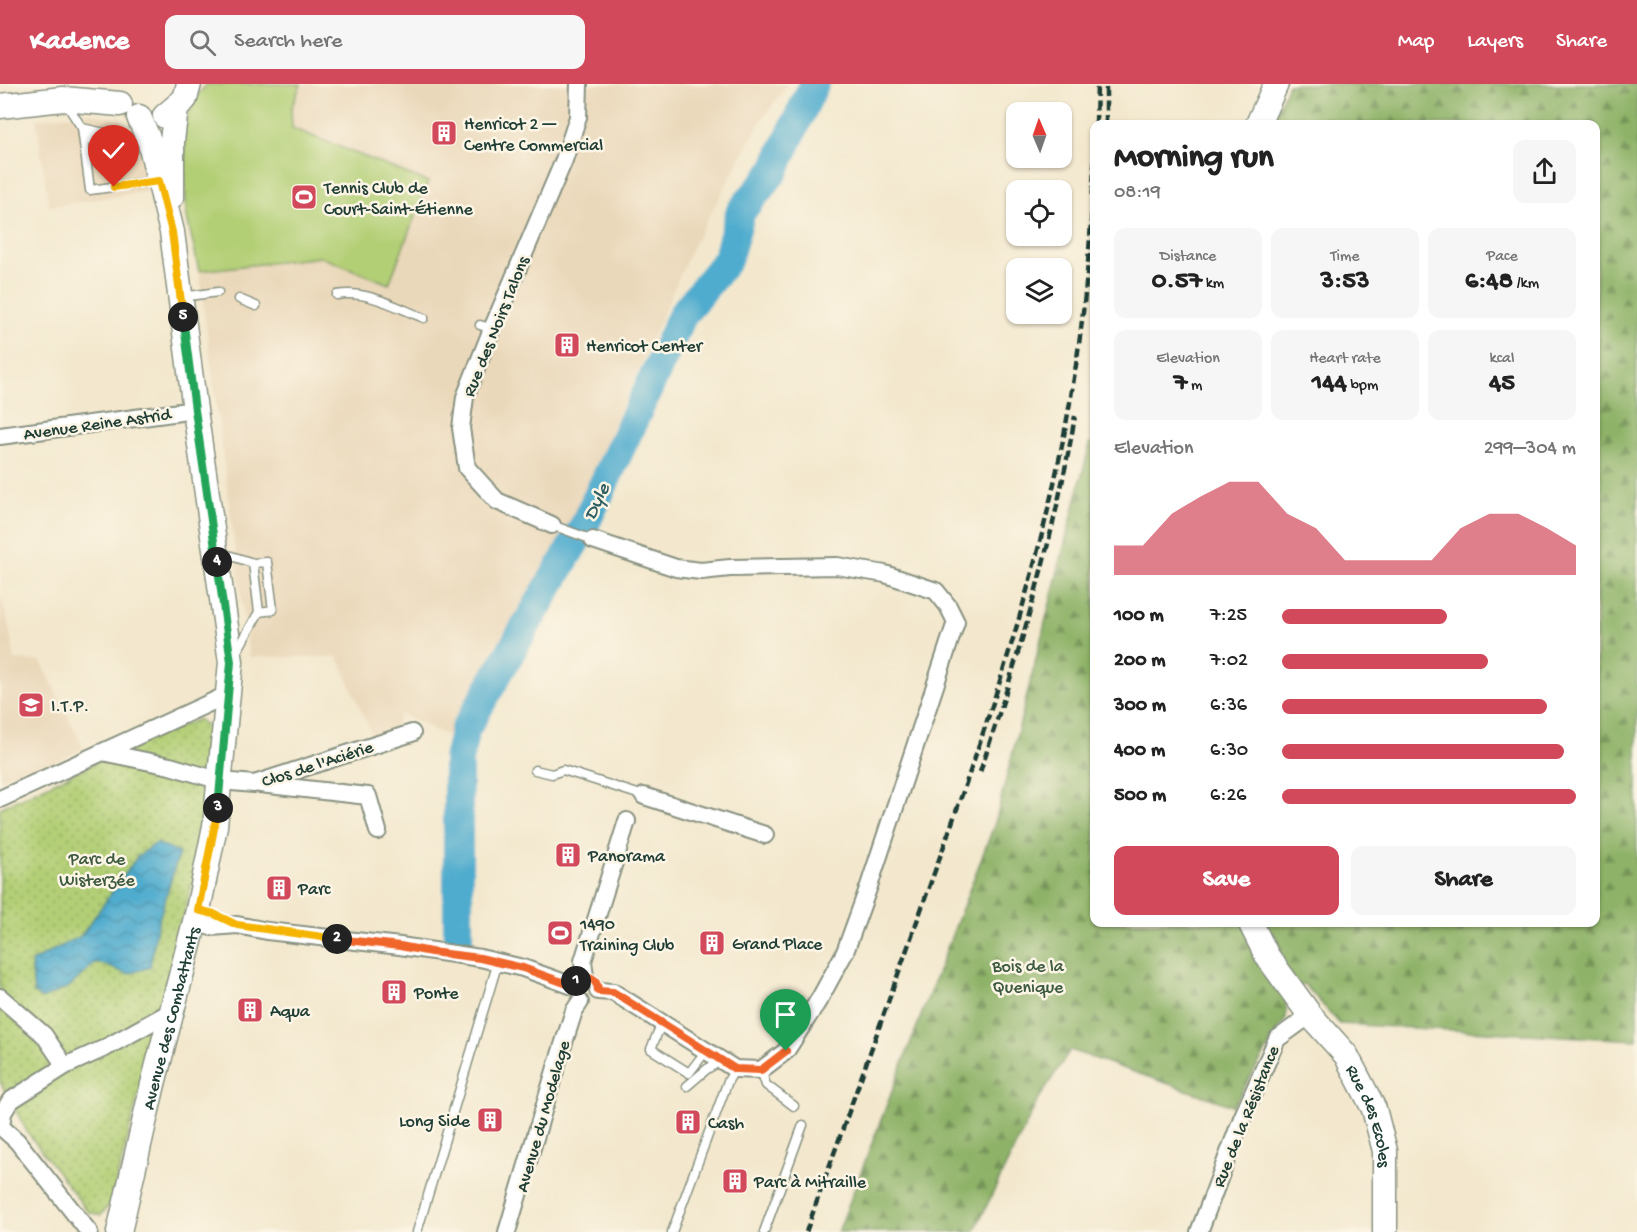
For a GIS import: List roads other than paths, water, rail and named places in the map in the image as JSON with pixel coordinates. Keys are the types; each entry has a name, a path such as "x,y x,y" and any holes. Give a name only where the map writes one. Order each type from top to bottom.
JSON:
{"main road":[{"path":"1260,120 1276,84"},
{"path":"0,95 56,89 124,102 152,119 163,117 176,108 185,99 190,85"},
{"path":"0,106 56,89"},
{"name":"Avenue des Combattants","path":"124,102 150,143 127,182 172,232"},
{"name":"Avenue des Combattants","path":"119,1232 196,916 215,826 231,662 172,232 172,141 176,108"},
{"name":"Rue des Ecoles","path":"1252,927 1267,956 1310,1015 1346,1055 1374,1108 1385,1151 1385,1232"}],"street":[{"name":"Rue des Noirs Talons","path":"552,525 497,501 467,468 461,428 465,397 486,327 564,160 578,117 579,84"},
{"name":"Avenue Reine Astrid","path":"0,436 195,410"},
{"path":"196,916 214,914 237,925 267,931 400,946 480,958 523,968 579,988 592,1001 598,991 613,992 728,1065 761,1070 786,1051 820,998 844,952 869,886 956,622 948,606 936,591 875,573 837,566 730,568 701,571 676,568 593,540"},
{"path":"4,798 229,694"},
{"name":"Clos de l'Aciérie","path":"102,752 170,766 221,781 254,784 412,733"},
{"path":"254,784 368,796 378,831"},
{"path":"644,796 765,835"},
{"path":"579,988 585,953 627,821"},
{"name":"Avenue du Modelage","path":"507,1232 579,988"},
{"path":"0,998 44,1035 65,1066"},
{"path":"90,1232 17,1141 0,1126 5,1098 105,1048 172,1011"},
{"name":"Rue de la Résistance","path":"1199,1232 1242,1118 1276,1039 1310,1015"}],"lane":[{"path":"56,89 93,143"},
{"path":"82,128 108,141"},
{"path":"82,128 123,137 124,144"},
{"path":"82,128 90,190 101,185 127,182"},
{"path":"181,297 218,292"},
{"path":"337,295 353,292 424,318"},
{"path":"238,299 256,306"},
{"name":"Rue des Noirs Talons","path":"552,525 593,540"},
{"path":"216,551 253,563 267,562 273,610 259,612"},
{"path":"231,662 259,612 253,563"},
{"path":"535,770 552,774 563,770 644,796"},
{"path":"417,1232 498,962"},
{"path":"662,1022 651,1049 689,1073 706,1051"},
{"path":"672,1232 728,1081 728,1065 707,1069 687,1086"},
{"path":"761,1070 766,1085 794,1106"},
{"path":"764,1232 803,1125"}],"water":[{"path":"156,843 179,853 157,926 150,967 128,974 96,962 69,987 42,999 34,993 31,962 81,936 137,857"}],"waterway":[{"name":"Dyle","path":"458,941 458,760 465,730 584,526 683,314 727,260 741,211 774,171 814,84"}],"railway":[{"path":"1096,120 1097,84"},
{"path":"1106,84 1106,120"},
{"path":"806,1232 975,758 1032,573 1062,447 1073,384 1082,325 1090,236"},
{"path":"980,772 1034,596 1057,507 1075,416"}],"place":[{"name":"Henricot 2 — Centre Commercial","path":"444,133"},
{"name":"Tennis Club de Court-Saint-Étienne","path":"304,197"},
{"name":"Henricot Center","path":"567,345"},
{"name":"I.T.P.","path":"31,705"},
{"name":"Panorama","path":"568,855"},
{"name":"Parc","path":"279,888"},
{"name":"1490 Training Club","path":"560,933"},
{"name":"Grand Place","path":"712,943"},
{"name":"Ponte","path":"394,992"},
{"name":"Aqua","path":"250,1010"},
{"name":"Long Side","path":"490,1120"},
{"name":"Cash","path":"688,1122"},
{"name":"Parc à Mitraille","path":"735,1181"}],"park label":[{"name":"Parc de Wisterzée","path":"97,868"},
{"name":"Bois de la Quenique","path":"1028,975"}]}
